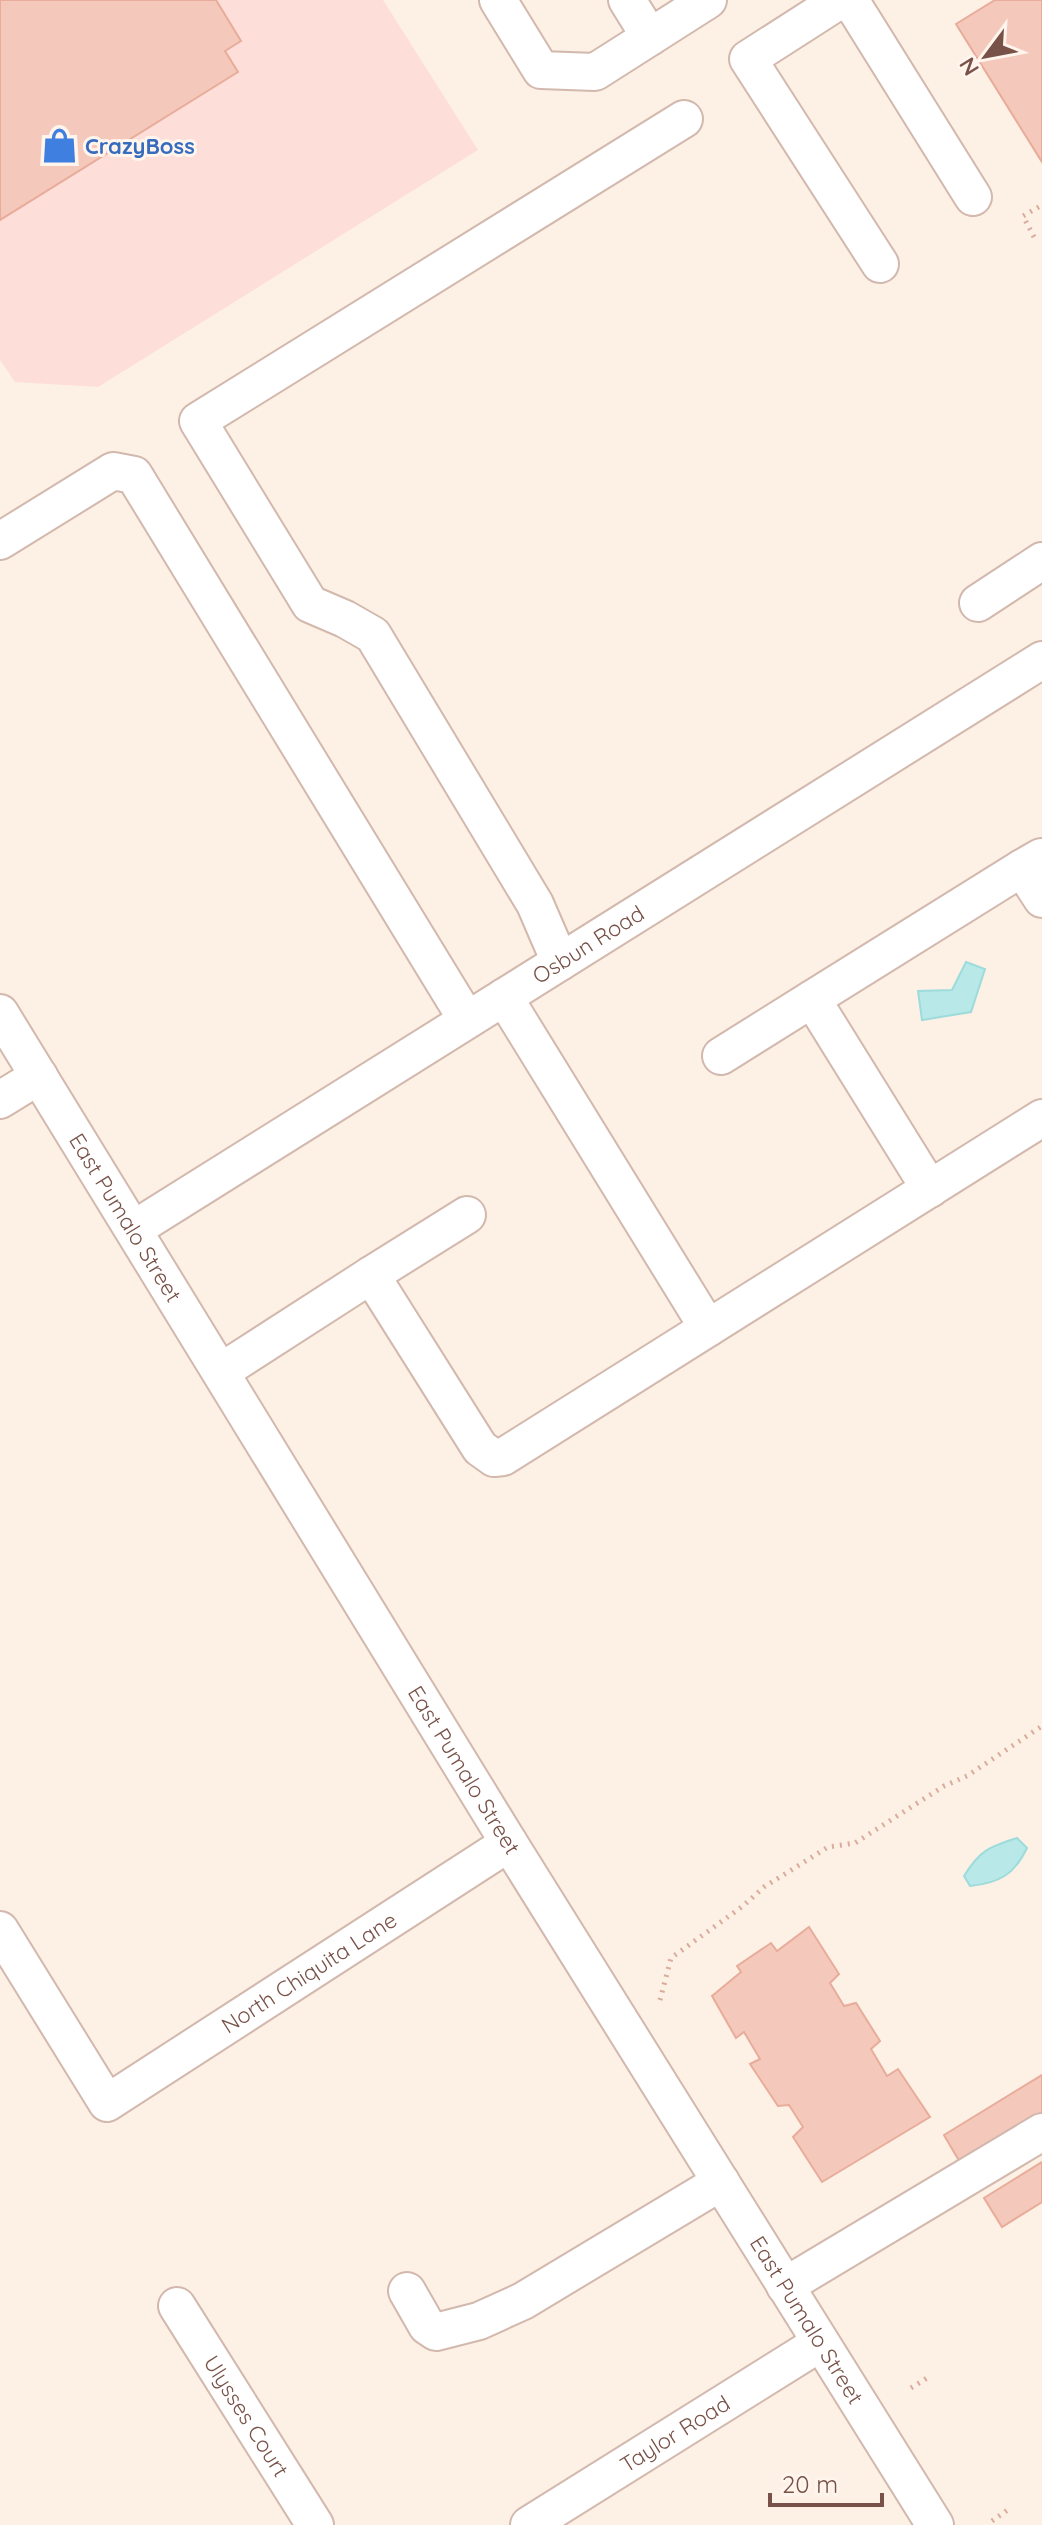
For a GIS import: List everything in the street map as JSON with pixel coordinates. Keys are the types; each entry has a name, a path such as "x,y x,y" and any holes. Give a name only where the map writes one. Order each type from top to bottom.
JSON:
{"street":[{"path":"498,0 541,70 595,72 708,0"},
{"path":"627,0 650,37"},
{"path":"840,0 748,59 880,264"},
{"path":"850,0 973,197"},
{"path":"560,962 535,904 373,635 310,604 198,421 684,119"},
{"path":"0,541 113,471 134,475 467,1020"},
{"path":"978,603 1042,561"},
{"name":"Osbun Road","path":"134,1229 1042,660"},
{"path":"721,1056 1032,862 1042,899"},
{"path":"504,997 708,1328"},
{"path":"812,999 930,1189"},
{"name":"East Pumalo Street","path":"0,1013 509,1843 935,2525"},
{"path":"0,1100 39,1076"},
{"path":"371,1275 480,1448 494,1458 503,1457 1042,1118"},
{"path":"222,1371 467,1215"},
{"name":"North Chiquita Lane","path":"0,1930 107,2103 509,1843"},
{"path":"785,2286 1042,2132"},
{"path":"407,2291 427,2326 436,2332 479,2321 523,2301 721,2182"},
{"name":"Ulysses Court","path":"177,2306 315,2525"},
{"name":"Taylor Road","path":"529,2525 820,2343"}],"path":[{"path":"1034,237 1023,216 1042,205"},
{"path":"660,2000 671,1958 764,1887 828,1847 855,1843 944,1786 967,1776 1042,1726"},
{"path":"911,2388 927,2378"},
{"path":"992,2521 1009,2509"}],"shaded area":[{"path":"0,0 383,0 478,150 98,387 15,382 0,360"}],"water":[{"path":"966,962 985,969 971,1012 922,1020 918,991 952,990"},
{"path":"1017,1838 1027,1848 1017,1865 997,1880 970,1886 964,1876 975,1860 992,1847"}],"building":[{"name":"CrazyBoss","path":"0,0 216,0 241,41 225,51 238,72 0,220"},
{"path":"995,0 1042,0 1042,162 956,24"},
{"path":"809,1927 839,1974 830,1983 844,2006 856,2003 880,2041 871,2049 887,2076 898,2069 930,2117 822,2182 793,2137 803,2127 789,2105 778,2106 750,2064 760,2059 744,2032 736,2038 712,1996 741,1972 737,1966 771,1943 777,1951"},
{"path":"1042,2075 1042,2114 961,2164 944,2135"},
{"path":"1042,2162 1042,2202 1002,2227 984,2198"}],"place":[{"name":"CrazyBoss","path":"59,146"}]}
